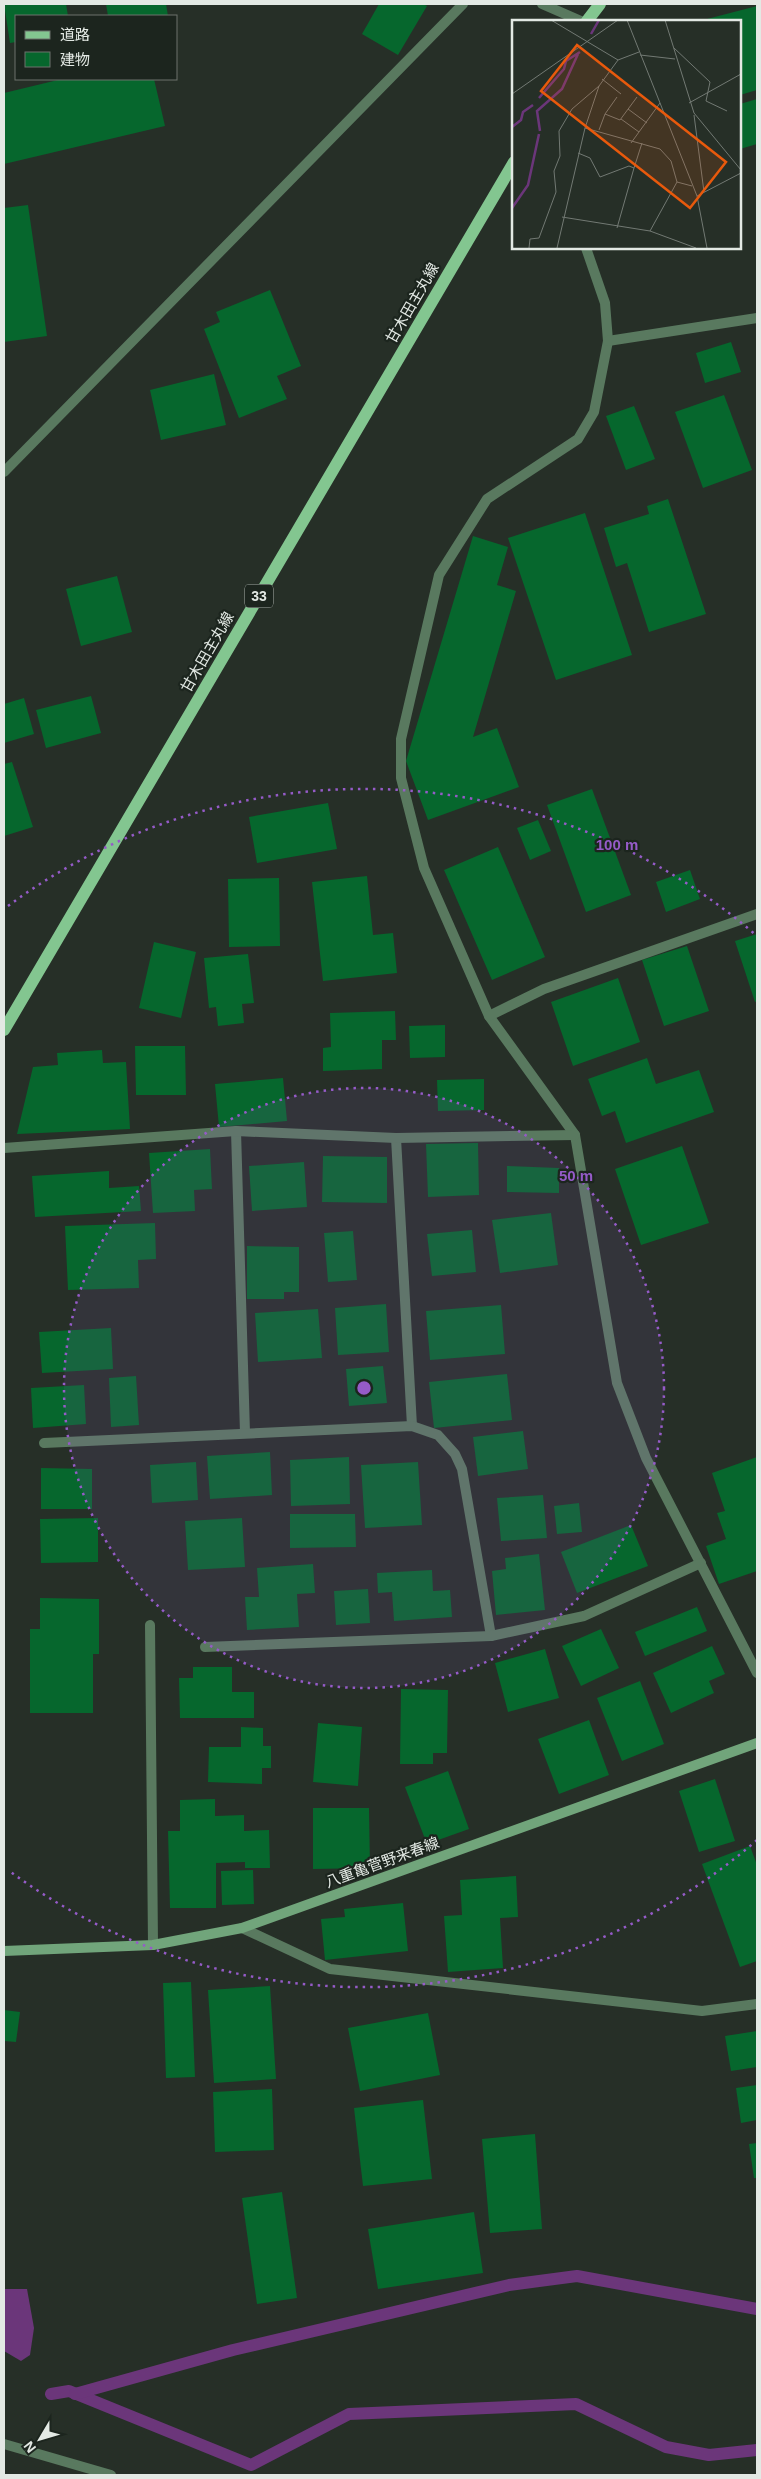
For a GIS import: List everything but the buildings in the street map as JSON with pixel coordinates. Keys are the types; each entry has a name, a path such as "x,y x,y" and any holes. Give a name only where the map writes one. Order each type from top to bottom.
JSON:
{"main road":[{"path":"588,20 600,4"},
{"name":"甘木田主丸線","path":"4,1030 512,165"},
{"name":"八重亀菅野来春線","path":"4,1951 153,1945 242,1928 757,1743"}],"street":[{"path":"4,472 463,4"},
{"path":"542,4 578,20"},
{"path":"586,249 605,303 608,341 594,412 578,439 487,499 439,575 401,739 402,778 424,868 489,1016 575,1135 617,1383 646,1458 757,1674"},
{"path":"608,341 757,318"},
{"path":"489,1016 544,989 757,914"},
{"path":"4,1148 236,1131 396,1138 575,1135"},
{"path":"236,1131 245,1433"},
{"path":"396,1138 412,1426"},
{"path":"44,1443 412,1426 426,1429 442,1439 455,1454 462,1469 491,1636"},
{"path":"206,1647 491,1636 584,1616 701,1563"},
{"path":"150,1624 153,1945"},
{"path":"242,1928 330,1969 702,2011 757,2004"},
{"path":"4,2444 110,2475"}],"shaded area":[{"path":"4,2289 27,2289 34,2328 30,2355 21,2361 4,2351"}],"waterway":[{"path":"75,2394 233,2350 509,2285 577,2276 757,2309"},
{"path":"51,2394 69,2391 251,2465 349,2414 576,2404 666,2447 709,2455 757,2450"}]}
